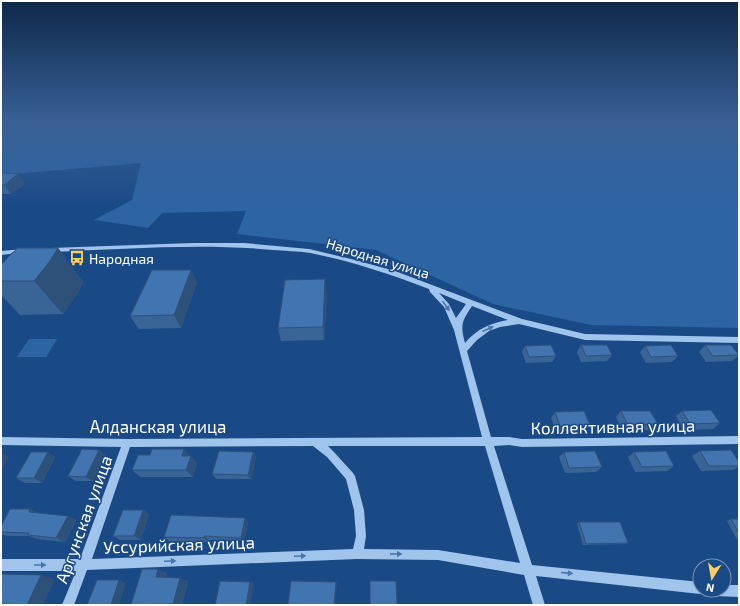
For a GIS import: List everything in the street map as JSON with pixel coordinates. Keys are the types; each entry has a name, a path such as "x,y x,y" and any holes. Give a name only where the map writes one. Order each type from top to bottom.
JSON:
{"street":[{"name":"Народная улица","path":"44,250 193,244 244,245 309,250 365,265 426,285 521,322 585,337 739,340"},
{"path":"1,253 29,251"},
{"path":"426,285 438,295 454,318 488,441 539,605"},
{"path":"458,332 459,320 470,303"},
{"path":"463,351 472,338 486,329 502,323 521,322"},
{"name":"Коллективная улица","path":"315,442 488,441 522,443 739,440"},
{"name":"Алданская улица","path":"1,441 127,443 315,442"},
{"path":"315,442 330,454 350,476 359,510 361,536 358,554"},
{"name":"Аргунская улица","path":"68,605 84,565 127,443"},
{"name":"Уссурийская улица","path":"1,565 84,565 358,554 438,555 528,570 692,587"}],"shaded area":[{"path":"1,149 739,149 739,328 591,325 493,304 376,250 237,234 246,211 162,213 148,228 94,220 132,200 141,163 1,175"},
{"path":"29,339 57,339 46,357 17,357"}],"building":[{"path":"1,173 18,174 4,185 1,185"},
{"path":"17,248 58,248 34,281 1,281 1,265"},
{"path":"152,270 191,270 174,315 130,316"},
{"path":"325,279 323,327 278,328 285,280"},
{"path":"551,345 556,356 529,357 525,346"},
{"path":"581,345 607,345 612,355 586,356"},
{"path":"671,345 678,356 651,357 645,346"},
{"path":"705,345 731,345 739,355 713,356"},
{"path":"711,410 720,423 690,424 682,411"},
{"path":"584,411 590,425 560,426 555,412"},
{"path":"621,411 650,411 658,424 628,425"},
{"path":"82,449 99,450 86,477 68,476"},
{"path":"152,449 184,449 182,456 191,456 186,470 132,470 138,455 150,455"},
{"path":"731,450 739,462 739,466 709,466 700,451"},
{"path":"219,451 253,452 248,475 212,474"},
{"path":"595,451 602,467 569,468 564,452"},
{"path":"666,451 674,466 642,467 634,452"},
{"path":"31,452 48,452 34,478 16,478"},
{"path":"10,509 30,509 29,512 68,516 56,538 28,535 29,533 1,532 1,526"},
{"path":"123,510 143,510 134,536 113,536"},
{"path":"171,515 245,518 241,538 204,536 204,538 164,537"},
{"path":"731,519 739,519 739,533"},
{"path":"579,522 620,522 628,543 586,544"},
{"path":"142,569 158,569 156,577 180,578 173,604 131,605"},
{"path":"1,574 41,575 27,605 1,604"},
{"path":"97,580 119,580 111,605 87,605"},
{"path":"220,581 250,582 246,605 215,605"},
{"path":"291,581 336,582 334,605 288,605"},
{"path":"370,581 396,581 397,605 370,605"}],"place":[{"name":"Народная","path":"77,258"}]}
